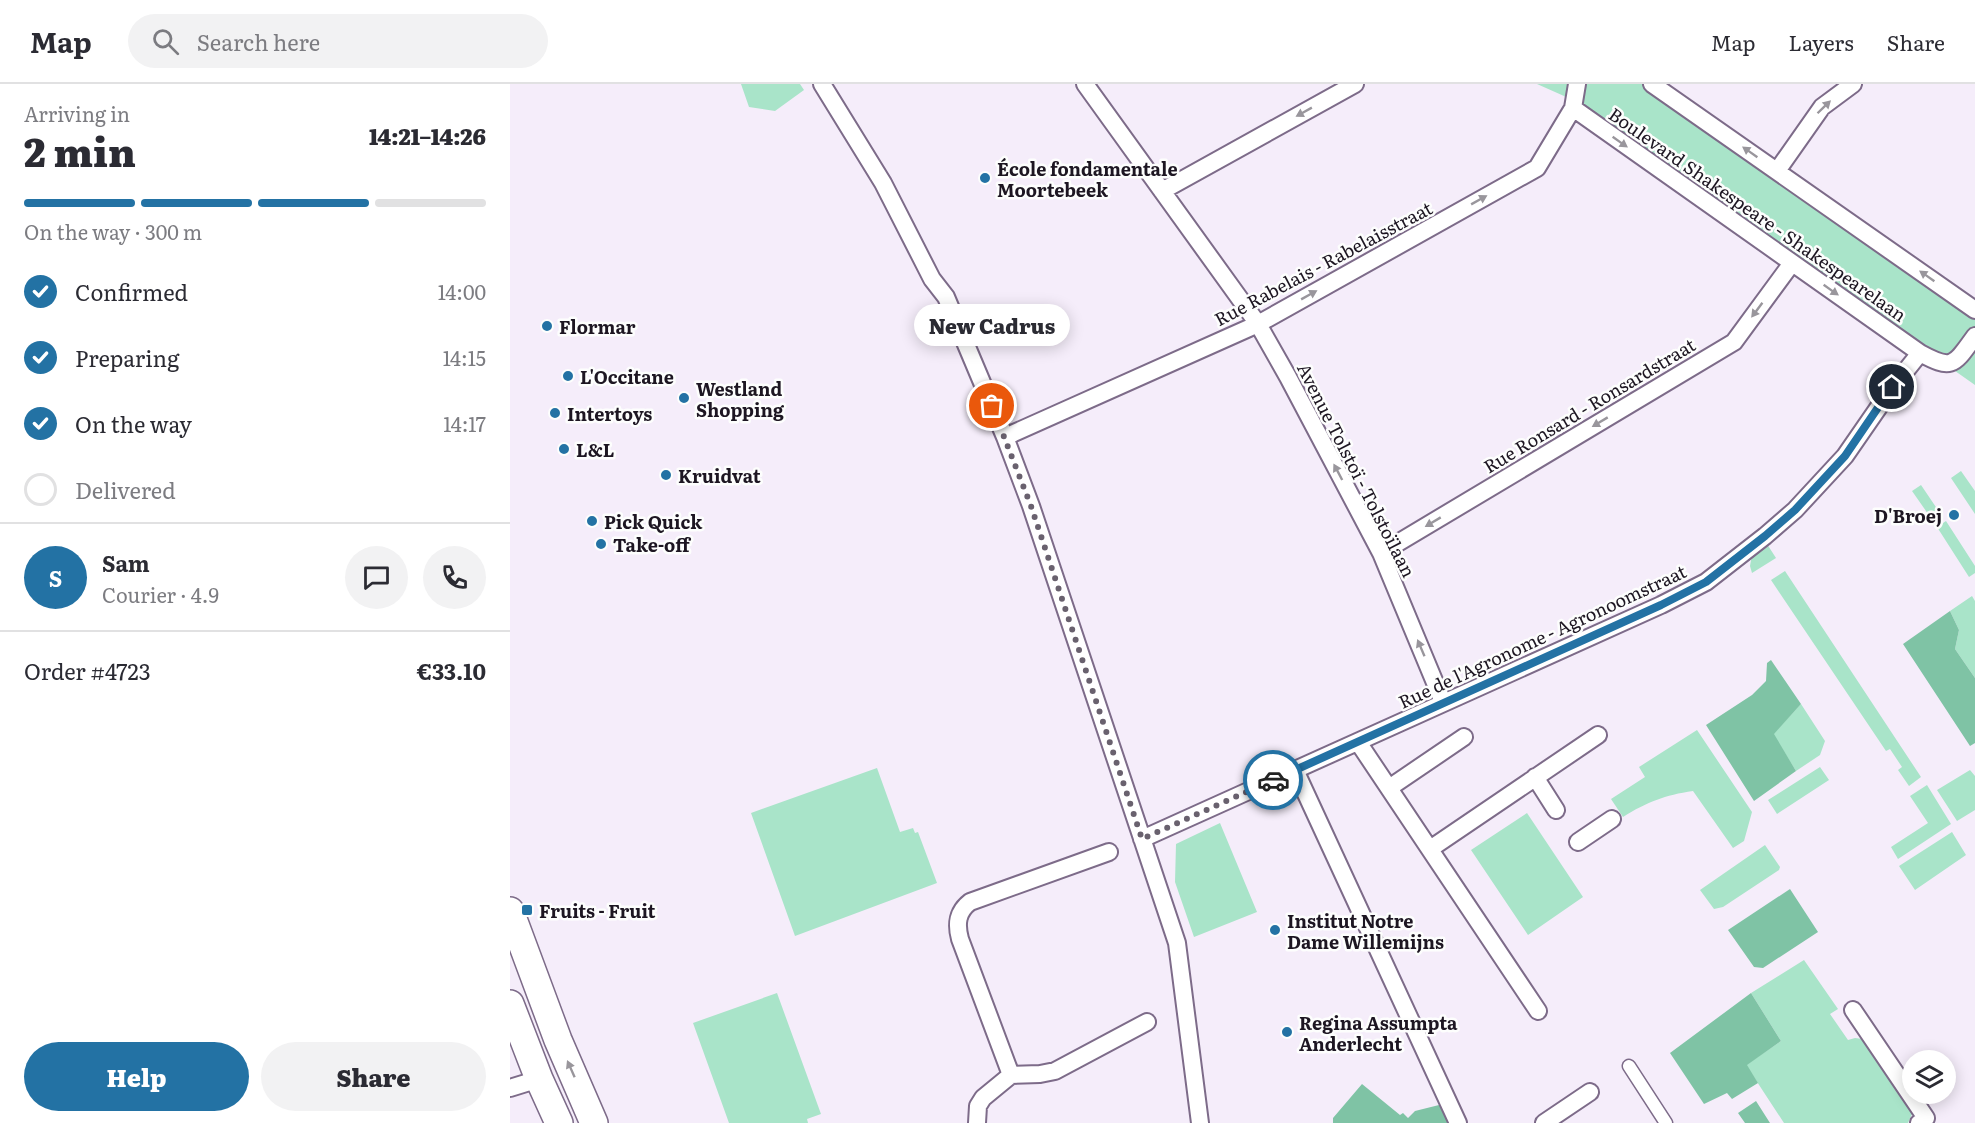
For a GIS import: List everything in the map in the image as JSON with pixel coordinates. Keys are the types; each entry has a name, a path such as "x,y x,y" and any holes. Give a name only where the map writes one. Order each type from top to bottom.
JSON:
{"main road":[{"path":"510,911 555,1032 594,1123"},
{"path":"510,1004 559,1123"},
{"path":"539,1079 550,1080 561,1091 579,1123"}],"street":[{"path":"822,84 883,183 932,279 946,297 1005,437 1053,570 1177,943 1200,1123"},
{"name":"Avenue Tolstoï - Tolstoïlaan","path":"1085,84 1258,324 1381,553 1443,702"},
{"path":"1162,191 1355,84"},
{"name":"Rue Rabelais - Rabelaisstraat","path":"1005,437 1258,324 1537,168 1573,108 1577,84"},
{"path":"1652,84 1975,310"},
{"path":"1777,171 1822,107 1853,84"},
{"name":"Boulevard Shakespeare - Shakespearelaan","path":"1573,108 1920,353"},
{"name":"Rue Ronsard - Ronsardstraat","path":"1381,553 1734,342 1792,263"},
{"path":"1920,353 1940,364 1949,364 1961,355 1975,336"},
{"name":"Rue de l'Agronome - Agronoomstraat","path":"1142,839 1661,605 1706,582 1795,510 1845,456 1892,387 1920,353"},
{"path":"1430,849 1598,735"},
{"path":"1389,788 1464,737"},
{"path":"1358,742 1538,1011"},
{"path":"1295,770 1458,1123"},
{"path":"1535,777 1556,810"},
{"path":"1578,842 1612,819"},
{"path":"1011,1075 957,930 961,910 970,903 1109,852"},
{"path":"1853,1010 1926,1118 1919,1123"},
{"path":"977,1123 978,1106 983,1098 1011,1075 1055,1071 1147,1022"},
{"path":"1629,1066 1666,1123"},
{"path":"510,1088 539,1079"},
{"path":"1544,1123 1590,1092"}],"green space":[{"path":"741,84 800,84 804,90 775,111 749,107"},
{"path":"1537,84 1643,84 1975,317 1975,385 1564,96"},
{"path":"1961,471 1975,491 1975,514 1951,478"},
{"path":"1921,485 1942,516 1933,521 1912,491"},
{"path":"1946,521 1975,566 1975,573 1969,577 1937,527"},
{"path":"1767,544 1776,558 1752,573 1750,566 1752,555"},
{"path":"1785,571 1921,777 1909,786 1898,770 1902,767 1890,749 1886,751 1771,580"},
{"path":"1972,596 1975,601 1975,678 1955,649 1959,630 1950,611"},
{"path":"1950,611 1959,630 1955,649 1975,678 1975,743 1970,746 1903,644"},
{"path":"1771,660 1801,704 1774,734 1796,771 1754,801 1706,725 1752,695 1766,681 1767,663"},
{"path":"1801,704 1825,741 1820,755 1796,771 1773,734"},
{"path":"1697,730 1752,812 1744,841 1733,848 1693,791 1656,800 1623,817 1611,799 1645,777 1639,767"},
{"path":"1820,767 1829,780 1777,814 1768,800"},
{"path":"877,768 900,832 913,828 915,833 918,832 937,883 795,936 751,813"},
{"path":"1970,770 1975,776 1975,810 1957,821 1937,790"},
{"path":"1927,785 1951,824 1898,859 1891,847 1928,823 1910,796"},
{"path":"1527,813 1583,897 1528,935 1471,850"},
{"path":"1220,823 1257,912 1194,937 1175,882 1176,844"},
{"path":"1952,832 1966,855 1915,890 1899,866"},
{"path":"1765,845 1780,867 1779,870 1723,907 1714,909 1700,890"},
{"path":"1790,889 1818,932 1763,968 1754,967 1728,930"},
{"path":"1804,960 1838,1009 1830,1014 1848,1040 1863,1039 1902,1096 1902,1104 1908,1104 1913,1112 1908,1123 1784,1123 1746,1065 1781,1041 1751,993"},
{"path":"777,993 821,1114 807,1119 808,1123 729,1123 693,1023"},
{"path":"1751,993 1781,1041 1747,1065 1758,1083 1732,1099 1727,1093 1704,1104 1670,1053"},
{"path":"1362,1084 1400,1115 1403,1113 1408,1118 1415,1111 1443,1104 1451,1123 1333,1123 1333,1118"},
{"path":"1756,1101 1770,1123 1745,1123 1738,1113"}],"way so far":[{"path":"992,406 1057,581 1142,839 1273,780"}],"place":[{"name":"École fondamentale Moortebeek","path":"985,178"},
{"name":"Flormar","path":"547,326"},
{"name":"L'Occitane","path":"568,376"},
{"name":"Westland Shopping","path":"684,398"},
{"name":"New Cadrus","path":"992,406"},
{"name":"Intertoys","path":"555,413"},
{"name":"L&L","path":"564,449"},
{"name":"Kruidvat","path":"666,475"},
{"name":"D'Broej","path":"1954,515"},
{"name":"Pick Quick","path":"592,521"},
{"name":"Take-off","path":"601,544"},
{"name":"Fruits - Fruit","path":"527,910"},
{"name":"Institut Notre Dame Willemijns","path":"1275,930"},
{"name":"Regina Assumpta Anderlecht","path":"1287,1032"}],"route":[{"path":"1273,780 1661,605 1706,582 1795,510 1845,456 1892,387"}]}
